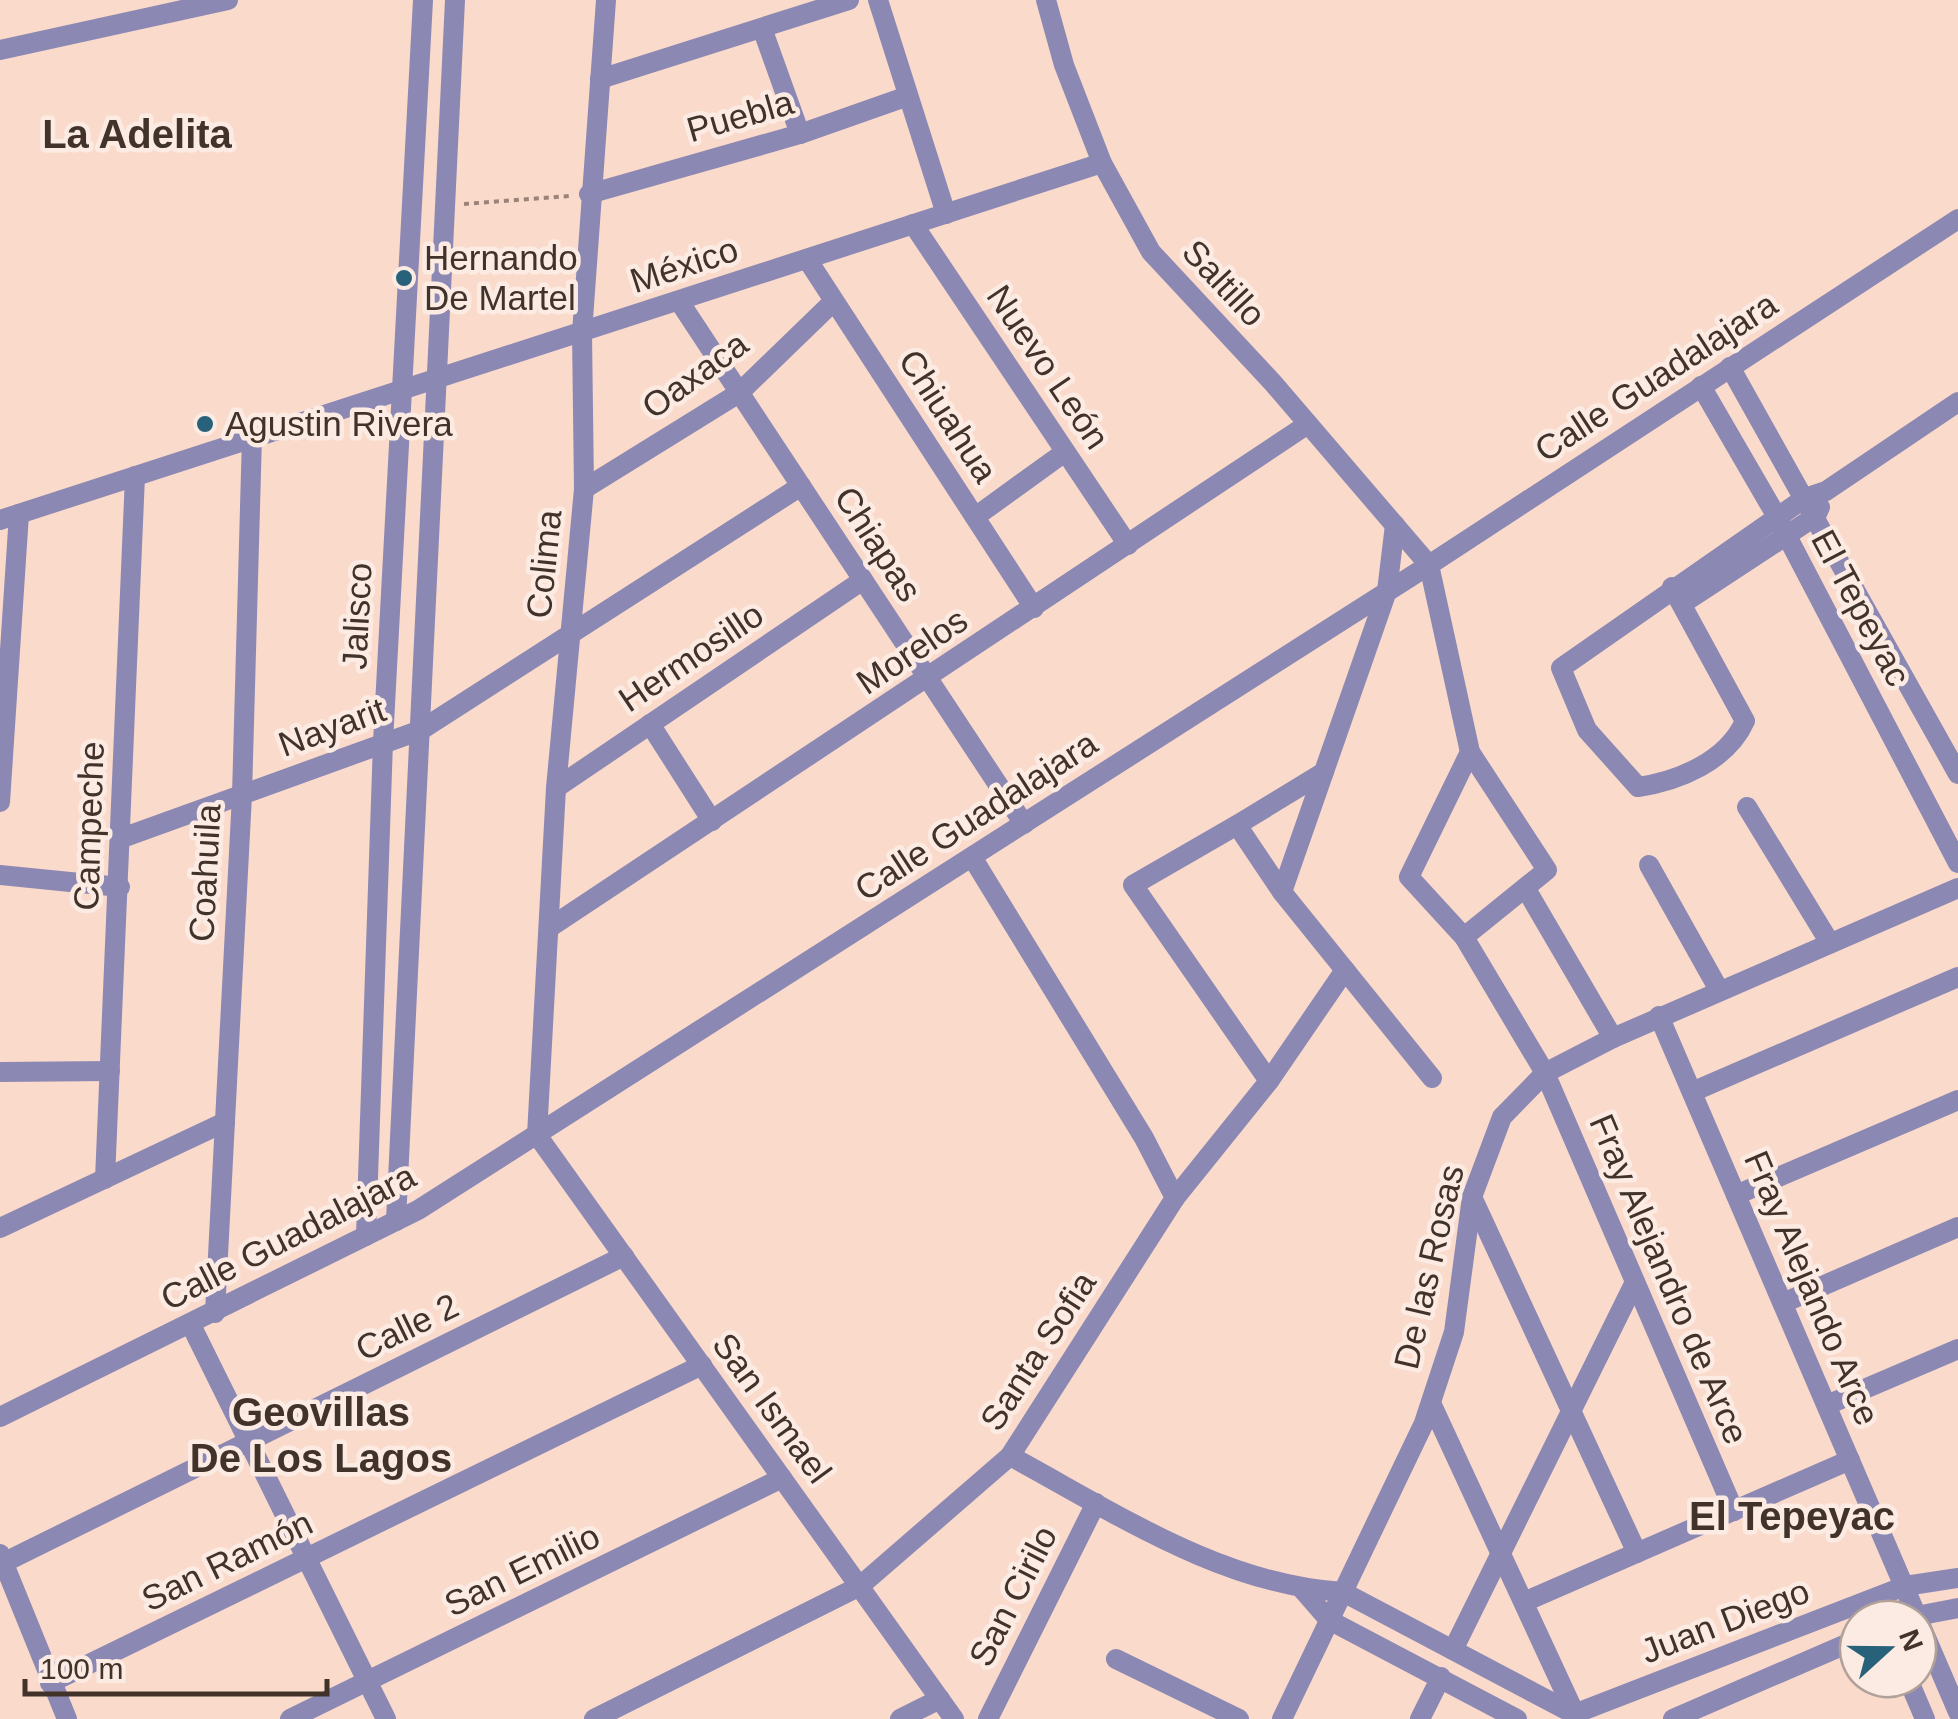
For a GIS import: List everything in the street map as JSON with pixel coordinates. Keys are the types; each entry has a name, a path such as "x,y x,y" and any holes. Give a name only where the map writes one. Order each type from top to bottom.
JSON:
{"street":[{"path":"0,50 228,0"},
{"name":"Jalisco","path":"366,1236 383,742 423,0"},
{"name":"Jalisco","path":"396,1221 440,379 455,0"},
{"name":"Colima","path":"537,1135 556,788 584,489 582,333 589,194 606,0"},
{"path":"600,79 849,0"},
{"path":"878,0 946,214"},
{"name":"Saltillo","path":"1046,0 1064,65 1102,163 1151,252 1308,424 1429,565"},
{"path":"762,28 800,134"},
{"name":"Puebla","path":"589,194 800,134 908,96"},
{"name":"México","path":"9,517 1102,163"},
{"path":"410,206 447,205"},
{"name":"Calle Guadalajara","path":"0,1418 396,1221 537,1135 1429,565 1958,218"},
{"name":"Nuevo León","path":"913,224 1128,546"},
{"name":"Chiuahua","path":"807,259 1034,608"},
{"name":"Chiapas","path":"679,301 1024,824"},
{"name":"Oaxaca","path":"584,489 739,393 834,301"},
{"name":"El Tepeyac","path":"1730,367 1958,774"},
{"name":"El Tepeyac","path":"1700,386 1781,526 1958,863"},
{"path":"1677,596 1745,721 1737,739 1720,756 1662,784 1638,788 1586,730 1561,668 1810,507 1958,402"},
{"name":"Morelos","path":"548,928 928,680 1308,424"},
{"name":"Coahuila","path":"215,1313 242,795 252,436"},
{"path":"975,517 1065,452"},
{"name":"Campeche","path":"105,1179 135,476"},
{"name":"Nayarit","path":"122,838 421,730 801,486"},
{"path":"0,802 9,517"},
{"path":"1282,892 1387,592 1395,526"},
{"path":"1429,565 1470,752 1548,870 1464,937 1409,878 1470,752"},
{"name":"Hermosillo","path":"556,788 863,580"},
{"path":"650,724 712,821"},
{"path":"1269,1081 1133,885 1324,772"},
{"path":"1747,807 1830,943"},
{"path":"1237,825 1282,892 1432,1078"},
{"path":"972,857 1144,1138 1175,1198"},
{"path":"1650,864 1718,990"},
{"path":"0,875 120,887"},
{"name":"De las Rosas","path":"1282,1719 1430,1403 1454,1332 1472,1197 1502,1117 1545,1073 1613,1038 1958,888"},
{"path":"1526,889 1613,1038"},
{"name":"Fray Alejandro de Arce","path":"1464,937 1545,1073 1734,1511"},
{"name":"Santa Sofia","path":"594,1719 860,1586 1010,1456 1175,1198 1269,1081 1345,970"},
{"path":"1692,1092 1958,977"},
{"name":"Fray Alejando Arce","path":"1659,1016 1905,1586 1907,1599"},
{"path":"0,1072 110,1071"},
{"path":"1736,1196 1958,1100"},
{"path":"0,1228 225,1122"},
{"name":"San Ismael","path":"537,1135 954,1719"},
{"path":"1472,1197 1637,1553"},
{"path":"1783,1303 1958,1227"},
{"name":"Calle 2","path":"2,1559 624,1256"},
{"path":"1454,1650 1635,1282"},
{"path":"192,1324 386,1719"},
{"path":"1827,1405 1958,1349"},
{"name":"San Ramón","path":"50,1682 702,1365"},
{"path":"1430,1403 1575,1717"},
{"path":"1010,1456 1175,1546 1302,1589 1342,1592 1575,1717"},
{"path":"1524,1602 1850,1460"},
{"name":"San Emilio","path":"290,1719 782,1478"},
{"name":"San Cirilo","path":"988,1719 1096,1503"},
{"path":"2,1559 67,1719"},
{"name":"Juan Diego","path":"1890,1599 1905,1586 1958,1578"},
{"path":"1302,1589 1328,1620 1517,1719"},
{"name":"Juan Diego","path":"1575,1717 1838,1623"},
{"name":"Juan Diego","path":"1674,1719 1838,1648"},
{"path":"1116,1659 1240,1719"},
{"name":"Fray Alejando Arce","path":"1938,1672 1958,1712"},
{"path":"1420,1719 1441,1677"},
{"path":"900,1719 940,1699"}],"path":[{"path":"447,205 589,194"}],"place":[{"name":"Hernando De Martel","path":"404,278"},
{"name":"Agustin Rivera","path":"205,424"}],"district":[{"name":"La Adelita","path":"137,134"},
{"name":"Geovillas De Los Lagos","path":"321,1435"},
{"name":"El Tepeyac","path":"1792,1516"}]}
